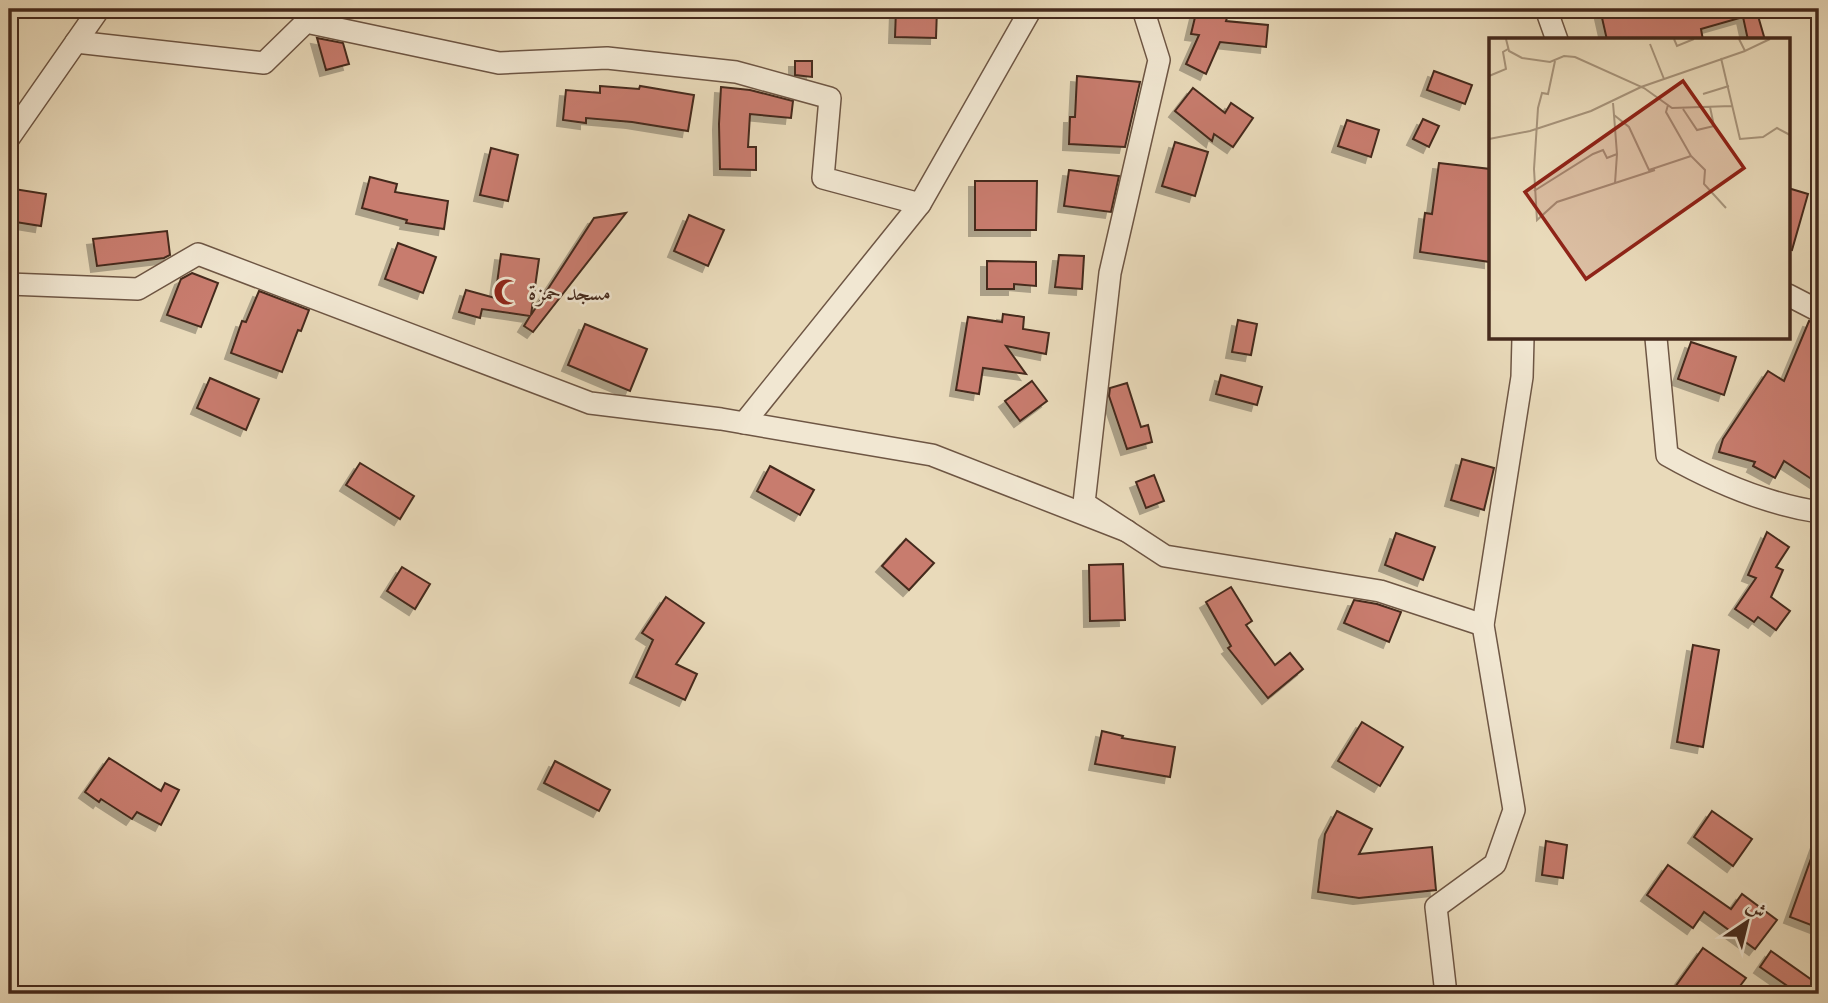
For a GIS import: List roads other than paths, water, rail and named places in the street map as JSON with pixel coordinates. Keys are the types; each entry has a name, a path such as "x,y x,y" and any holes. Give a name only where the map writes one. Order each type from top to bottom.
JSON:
{"street":[{"path":"9,138 99,9"},
{"path":"744,423 920,204 1031,9"},
{"path":"1143,9 1159,60 1110,273 1084,503 1166,556 1380,591 1483,625"},
{"path":"1546,9 1556,38"},
{"path":"76,42 264,63 306,22 499,63 607,58 736,72 830,98 823,178 920,204"},
{"path":"9,284 138,289 198,254 590,402 744,423 932,455 1127,531"},
{"path":"1790,296 1819,311"},
{"path":"1446,994 1436,907 1495,864 1514,810 1483,625 1522,377 1523,340"},
{"path":"1656,340 1667,455 1704,476 1797,509 1819,512"}],"place":[{"name":"مسجد حمزة","path":"507,292"}]}
